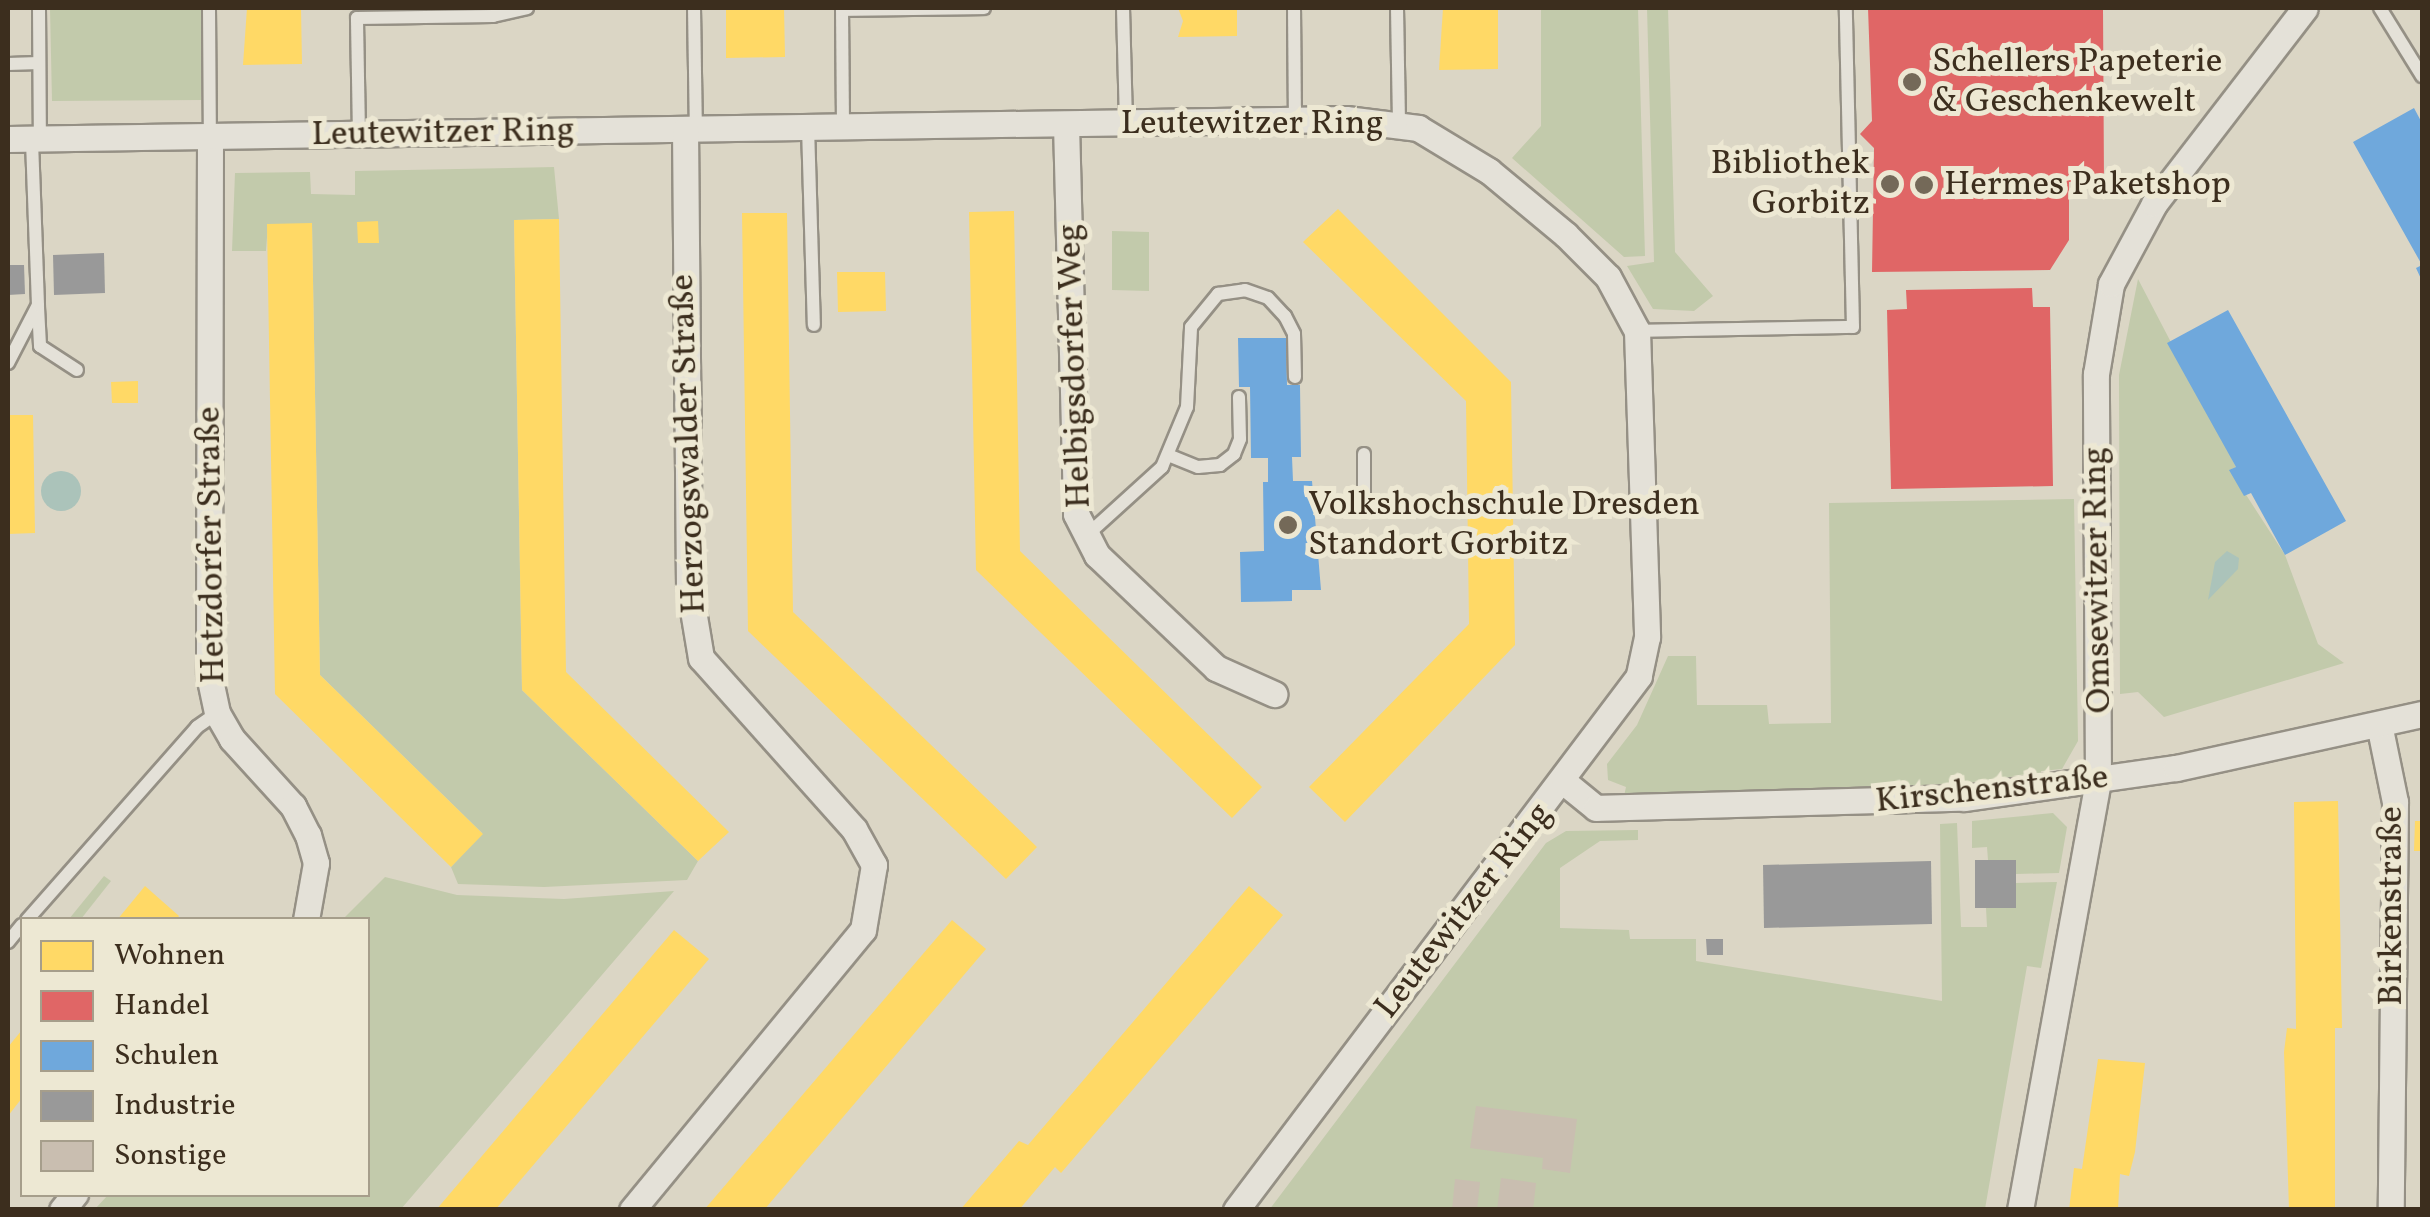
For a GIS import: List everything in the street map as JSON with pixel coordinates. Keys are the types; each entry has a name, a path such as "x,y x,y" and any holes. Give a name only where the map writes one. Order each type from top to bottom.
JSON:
{"street":[{"name":"Omsewitzer Ring","path":"2020,1210 2098,781 2096,374 2111,284 2154,204 2305,8"},
{"name":"Leutewitzer Ring","path":"26,139 1295,120 1399,124 1489,171 1566,235 1608,277 1637,330 1647,637 1639,676 1564,782 1236,1210"},
{"name":"Helbigsdorfer Weg","path":"1066,124 1076,514 1086,536 1216,668 1274,694"},
{"name":"Herzogswalder Straße","path":"632,1210 863,930 874,866 854,829 700,658 688,586 691,129"},
{"name":"Hetzdorfer Straße","path":"210,138 210,675 217,713 308,834 316,863 307,917"},
{"name":"Kirschenstraße","path":"1564,782 1596,808 1964,798 2098,781 2422,714"},
{"name":"Birkenstraße","path":"2379,724 2395,802 2391,1210"}],"lane":[{"path":"39,8 40,62 26,139 40,346 77,370"},
{"path":"208,8 210,138"},
{"path":"359,135 357,18 493,16 527,8"},
{"path":"691,129 694,8"},
{"path":"843,126 842,9 984,8"},
{"path":"1123,8 1126,123"},
{"path":"1294,8 1295,120"},
{"path":"1397,8 1399,124"},
{"path":"1637,330 1854,327 1846,8"},
{"path":"2380,8 2422,76"},
{"path":"8,64 40,62"},
{"path":"808,127 814,325"},
{"path":"1086,536 1145,488 1168,455 1187,408 1190,327 1218,294 1245,290 1268,298 1285,316 1294,334 1295,377"},
{"path":"8,363 38,305"},
{"path":"1168,455 1198,467 1220,465 1234,454 1240,439 1239,397"},
{"path":"1364,454 1364,497"},
{"path":"29,917 197,726 217,713"}],"shaded area":[{"path":"50,8 201,8 201,100 52,101"},
{"path":"1541,8 1638,8 1645,256 1624,257 1512,158 1541,126"},
{"path":"1647,8 1668,8 1675,252 1713,296 1694,311 1653,309 1627,266 1654,262"},
{"path":"554,167 559,219 514,220 522,690 698,861 687,880 544,887 458,884 451,867 482,833 320,675 312,224 268,224 266,251 232,251 235,173 310,172 311,194 355,195 355,171"},
{"path":"1112,231 1149,232 1149,291 1112,290"},
{"path":"2138,279 2236,467 2230,470 2285,555 2318,644 2344,663 2164,717 2138,692 2120,694 2119,375"},
{"path":"61,471 75,477 81,491 75,505 61,511 47,505 41,491 47,477"},
{"path":"2074,499 2078,741 2062,769 2041,771 2041,780 1933,790 1624,796 1626,787 1608,780 1607,764 1637,725 1668,656 1696,656 1697,705 1767,705 1769,724 1831,723 1829,503"},
{"path":"2227,551 2239,558 2238,569 2208,600 2215,562"},
{"path":"2053,813 2067,827 2059,873 2016,874 1988,860 1987,847 1972,848 1972,821"},
{"path":"1957,823 1961,927 1987,927 1986,908 2016,908 2016,883 2057,882 2041,968 2027,966 1985,1209 1269,1210 1546,843 1566,831 1638,830 1638,840 1600,841 1560,868 1560,928 1629,930 1630,939 1696,939 1696,961 1942,1001 1940,824"},
{"path":"104,876 111,881 83,917 71,917"},
{"path":"385,877 457,895 564,899 674,891 401,1209 95,1209 106,1197 370,1197 370,917 345,917"}],"building: Wohnen":[{"path":"247,8 301,8 302,64 243,65"},
{"path":"726,8 784,8 785,57 726,58"},
{"path":"1178,8 1237,8 1237,36 1178,37 1183,21"},
{"path":"1443,8 1498,8 1498,69 1439,70"},
{"path":"1338,209 1511,382 1515,645 1345,822 1309,787 1469,624 1466,401 1303,242"},
{"path":"1014,211 1020,551 1262,787 1232,818 976,570 969,212"},
{"path":"742,213 787,213 793,612 1037,847 1006,879 748,631"},
{"path":"559,219 566,672 729,832 698,861 522,690 514,220"},
{"path":"378,221 379,243 358,243 357,222"},
{"path":"312,223 320,675 483,834 451,867 275,694 267,224"},
{"path":"837,272 885,272 886,311 838,312"},
{"path":"138,381 138,403 112,403 111,382"},
{"path":"8,415 33,415 35,533 8,534"},
{"path":"2338,801 2342,1028 2335,1028 2335,1210 2289,1210 2284,1052 2287,1028 2296,1029 2294,802"},
{"path":"2415,821 2422,821 2422,851 2414,851"},
{"path":"145,886 179,916 178,917 119,917"},
{"path":"1249,886 1283,915 1061,1173 1055,1167 1019,1210 960,1210 1019,1141 1028,1145"},
{"path":"952,920 986,949 764,1210 704,1210"},
{"path":"674,930 709,959 495,1210 436,1210"},
{"path":"20,1032 20,1101 8,1116 8,1047"},
{"path":"2098,1059 2145,1063 2135,1152 2129,1176 2120,1174 2118,1209 2069,1210 2074,1168 2082,1169"}],"building: Handel":[{"path":"1868,8 2103,8 2104,182 2069,182 2069,240 2050,270 1872,272 1874,148 1860,134 1872,121"},
{"path":"2032,288 2033,307 2050,307 2053,486 1891,489 1887,310 1907,309 1906,290"}],"building: Schulen":[{"path":"2414,108 2422,123 2422,265 2353,142"},
{"path":"2228,310 2346,521 2285,555 2251,493 2244,496 2229,470 2236,467 2167,343"},
{"path":"1238,338 1286,338 1287,385 1300,385 1301,457 1292,457 1293,481 1312,481 1321,590 1292,590 1292,601 1241,602 1240,552 1264,551 1263,482 1268,482 1268,458 1251,458 1250,387 1239,387"}],"building: Industrie":[{"path":"104,253 105,293 54,295 53,255"},
{"path":"8,265 24,265 25,294 8,295"},
{"path":"1975,860 2016,860 2016,908 1975,908"},
{"path":"1931,861 1932,924 1764,928 1763,865"},
{"path":"1706,939 1723,939 1723,955 1707,955"}],"building: Sonstige":[{"path":"1476,1106 1577,1119 1570,1173 1542,1169 1543,1158 1470,1148"},
{"path":"1501,1178 1536,1183 1533,1210 1497,1210"},
{"path":"1455,1179 1480,1182 1477,1210 1452,1210"}],"place":[{"name":"Schellers Papeterie & Geschenkewelt","path":"1912,82"},
{"name":"Bibliothek Gorbitz","path":"1890,184"},
{"name":"Hermes Paketshop","path":"1924,185"},
{"name":"Volkshochschule Dresden Standort Gorbitz","path":"1288,525"}]}
